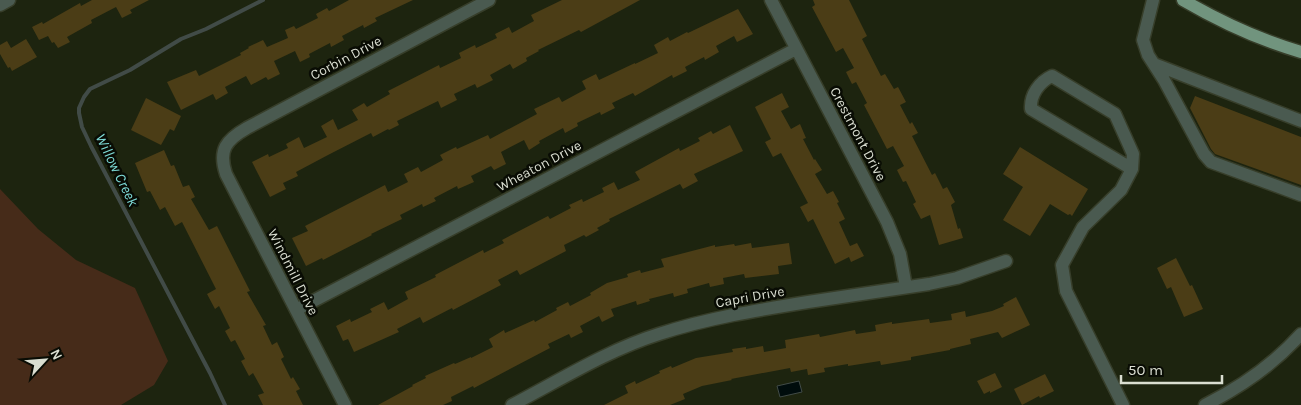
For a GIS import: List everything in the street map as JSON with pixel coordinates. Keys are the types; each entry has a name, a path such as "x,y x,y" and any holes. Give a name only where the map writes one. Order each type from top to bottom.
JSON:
{"main road":[{"path":"1183,0 1200,10 1253,34 1301,52"}],"street":[{"path":"0,5 9,0"},
{"name":"Corbin Drive","path":"224,150 232,136 489,0"},
{"name":"Crestmont Drive","path":"771,0 887,222 900,254 906,288"},
{"path":"1153,0 1143,40 1148,55 1204,154 1212,162 1301,195"},
{"name":"Wheaton Drive","path":"296,310 796,49"},
{"path":"1154,64 1301,121"},
{"path":"1123,405 1066,292 1062,264 1083,227 1121,190 1132,169 1133,154 1116,114 1052,76 1042,81 1031,100 1031,109 1132,169"},
{"name":"Windmill Drive","path":"224,150 223,163 226,174 345,405"},
{"name":"Capri Drive","path":"512,405 601,358 658,334 701,321 957,278 1006,261"},
{"path":"1206,405 1266,368 1301,334"}],"shaded area":[{"path":"0,189 38,229 76,260 135,288 168,361 154,385 121,405 0,405"},
{"path":"799,381 802,392 780,397 777,386"}],"building":[{"path":"92,0 149,0 130,10 132,13 122,18 116,7 91,20 92,23 67,37 70,42 58,48 48,36 39,40 32,27 42,22 43,24 80,3 81,6"},
{"path":"349,0 413,0 375,18 377,21 364,28 363,25 342,36 344,40 331,47 330,43 309,54 310,57 300,62 295,51 274,61 280,74 268,80 266,77 251,85 246,76 225,87 228,93 216,100 213,94 181,110 167,82 196,70 199,76 241,55 240,53 248,47 263,40 267,47 288,38 285,30 294,26 296,29 318,18 316,14 327,8 329,11"},
{"path":"562,0 640,0 581,32 579,30 538,50 526,58 527,61 513,69 510,64 490,75 493,80 477,88 475,84 454,94 457,100 441,108 438,101 397,121 399,125 389,130 373,137 371,133 296,172 298,176 283,183 286,189 270,197 252,162 268,154 269,157 288,148 286,144 299,137 304,148 327,137 321,126 333,119 338,130 358,120 352,110 364,103 367,107 390,94 388,91 439,65 440,68 461,58 459,53 475,45 476,48 497,38 495,34 509,27 512,33 534,21 531,15"},
{"path":"813,0 849,0 867,36 862,39 881,76 885,74 894,89 898,87 906,102 900,105 910,124 912,122 918,133 912,136 932,175 935,173 943,189 947,187 955,202 951,205 958,229 960,228 963,238 939,245 930,215 921,219 913,204 916,202 906,181 903,182 897,170 904,166 893,146 887,149 864,105 867,103 856,82 852,84 846,72 854,68 843,48 836,52 812,7 815,5"},
{"path":"738,9 753,34 737,42 734,36 716,46 719,52 705,60 704,57 685,67 687,71 673,78 672,75 635,96 633,93 612,103 615,108 601,115 600,112 577,123 578,126 565,133 563,128 539,141 540,143 529,150 524,140 501,152 506,164 494,170 491,166 471,176 474,182 458,189 457,186 434,198 436,201 423,207 422,204 400,215 402,219 372,235 323,260 322,258 306,266 292,238 308,231 305,226 385,185 388,192 408,182 404,174 418,167 421,172 443,160 440,155 488,135 490,139 537,114 534,109 559,97 562,102 586,89 582,81 596,74 599,80 635,64 658,53 654,45 668,37 670,41"},
{"path":"26,39 37,57 12,71 10,67 8,68 0,54 0,45 7,41 11,48"},
{"path":"782,93 789,107 781,111 791,129 800,124 806,138 803,139 814,160 822,170 815,174 827,194 833,191 839,202 837,203 845,219 839,222 850,246 857,243 864,256 851,262 849,257 835,264 813,219 808,222 800,207 808,203 781,153 773,157 765,142 771,139 755,107"},
{"path":"1195,96 1301,137 1301,185 1215,154 1190,108"},
{"path":"146,98 181,116 174,131 170,129 161,145 131,130"},
{"path":"730,125 743,151 694,174 698,181 683,189 680,184 609,219 610,221 597,228 599,230 564,245 566,251 520,275 517,270 498,280 501,285 453,310 452,308 423,323 420,317 397,329 399,332 354,352 348,339 343,341 336,326 350,319 351,322 372,312 370,309 384,302 388,310 408,299 405,292 436,277 435,275 483,250 484,253 504,243 502,240 548,216 550,219 571,208 569,205 582,199 583,202 604,192 602,188 614,182 618,190 640,180 635,172 679,148 680,151 700,141 698,138 711,131 713,134"},
{"path":"1020,147 1088,189 1072,216 1050,204 1030,236 1003,220 1023,187 1003,174"},
{"path":"164,150 171,166 174,165 183,187 189,185 195,197 191,199 209,230 217,226 250,291 247,292 266,325 263,326 272,345 277,342 284,357 281,359 291,379 293,377 300,389 296,391 303,405 263,405 258,395 264,393 253,373 249,376 241,361 245,359 235,340 231,342 225,331 230,328 219,306 215,309 207,294 216,289 182,222 175,226 165,207 160,210 150,191 147,192 135,163"},
{"path":"751,243 752,248 789,243 792,264 778,266 779,274 745,278 744,274 723,278 724,284 710,287 709,283 687,289 688,293 674,297 673,293 649,299 650,301 637,305 636,301 611,309 614,316 602,322 599,316 580,326 583,332 571,338 569,334 548,344 550,348 474,388 473,386 451,397 452,401 443,405 378,405 426,378 425,376 493,347 489,339 504,330 505,333 534,320 535,322 568,302 570,306 591,295 590,293 607,283 628,277 627,274 640,270 641,273 664,267 661,259 715,245 715,247 734,244 735,246"},
{"path":"1176,258 1190,286 1192,285 1203,309 1184,317 1171,287 1167,289 1157,268"},
{"path":"1016,297 1030,325 1002,338 998,332 970,339 971,344 950,350 881,365 880,361 848,366 848,364 824,368 825,372 808,375 807,369 791,372 790,368 731,379 702,386 683,394 685,399 670,405 604,405 628,393 625,386 635,381 636,384 660,373 659,371 696,358 733,352 732,349 746,347 746,349 763,346 764,352 786,348 785,340 819,334 820,337 855,330 856,334 876,331 875,325 892,322 892,324 929,319 930,323 952,320 951,314 965,311 966,317 992,311 1004,306 1003,304"},
{"path":"995,373 1002,387 984,394 977,381"},
{"path":"1045,374 1054,391 1022,405 1014,389"}],"waterway":[{"name":"Willow Creek","path":"225,405 91,146 82,127 79,108 90,89 130,70 181,39 206,29 263,0"}]}
